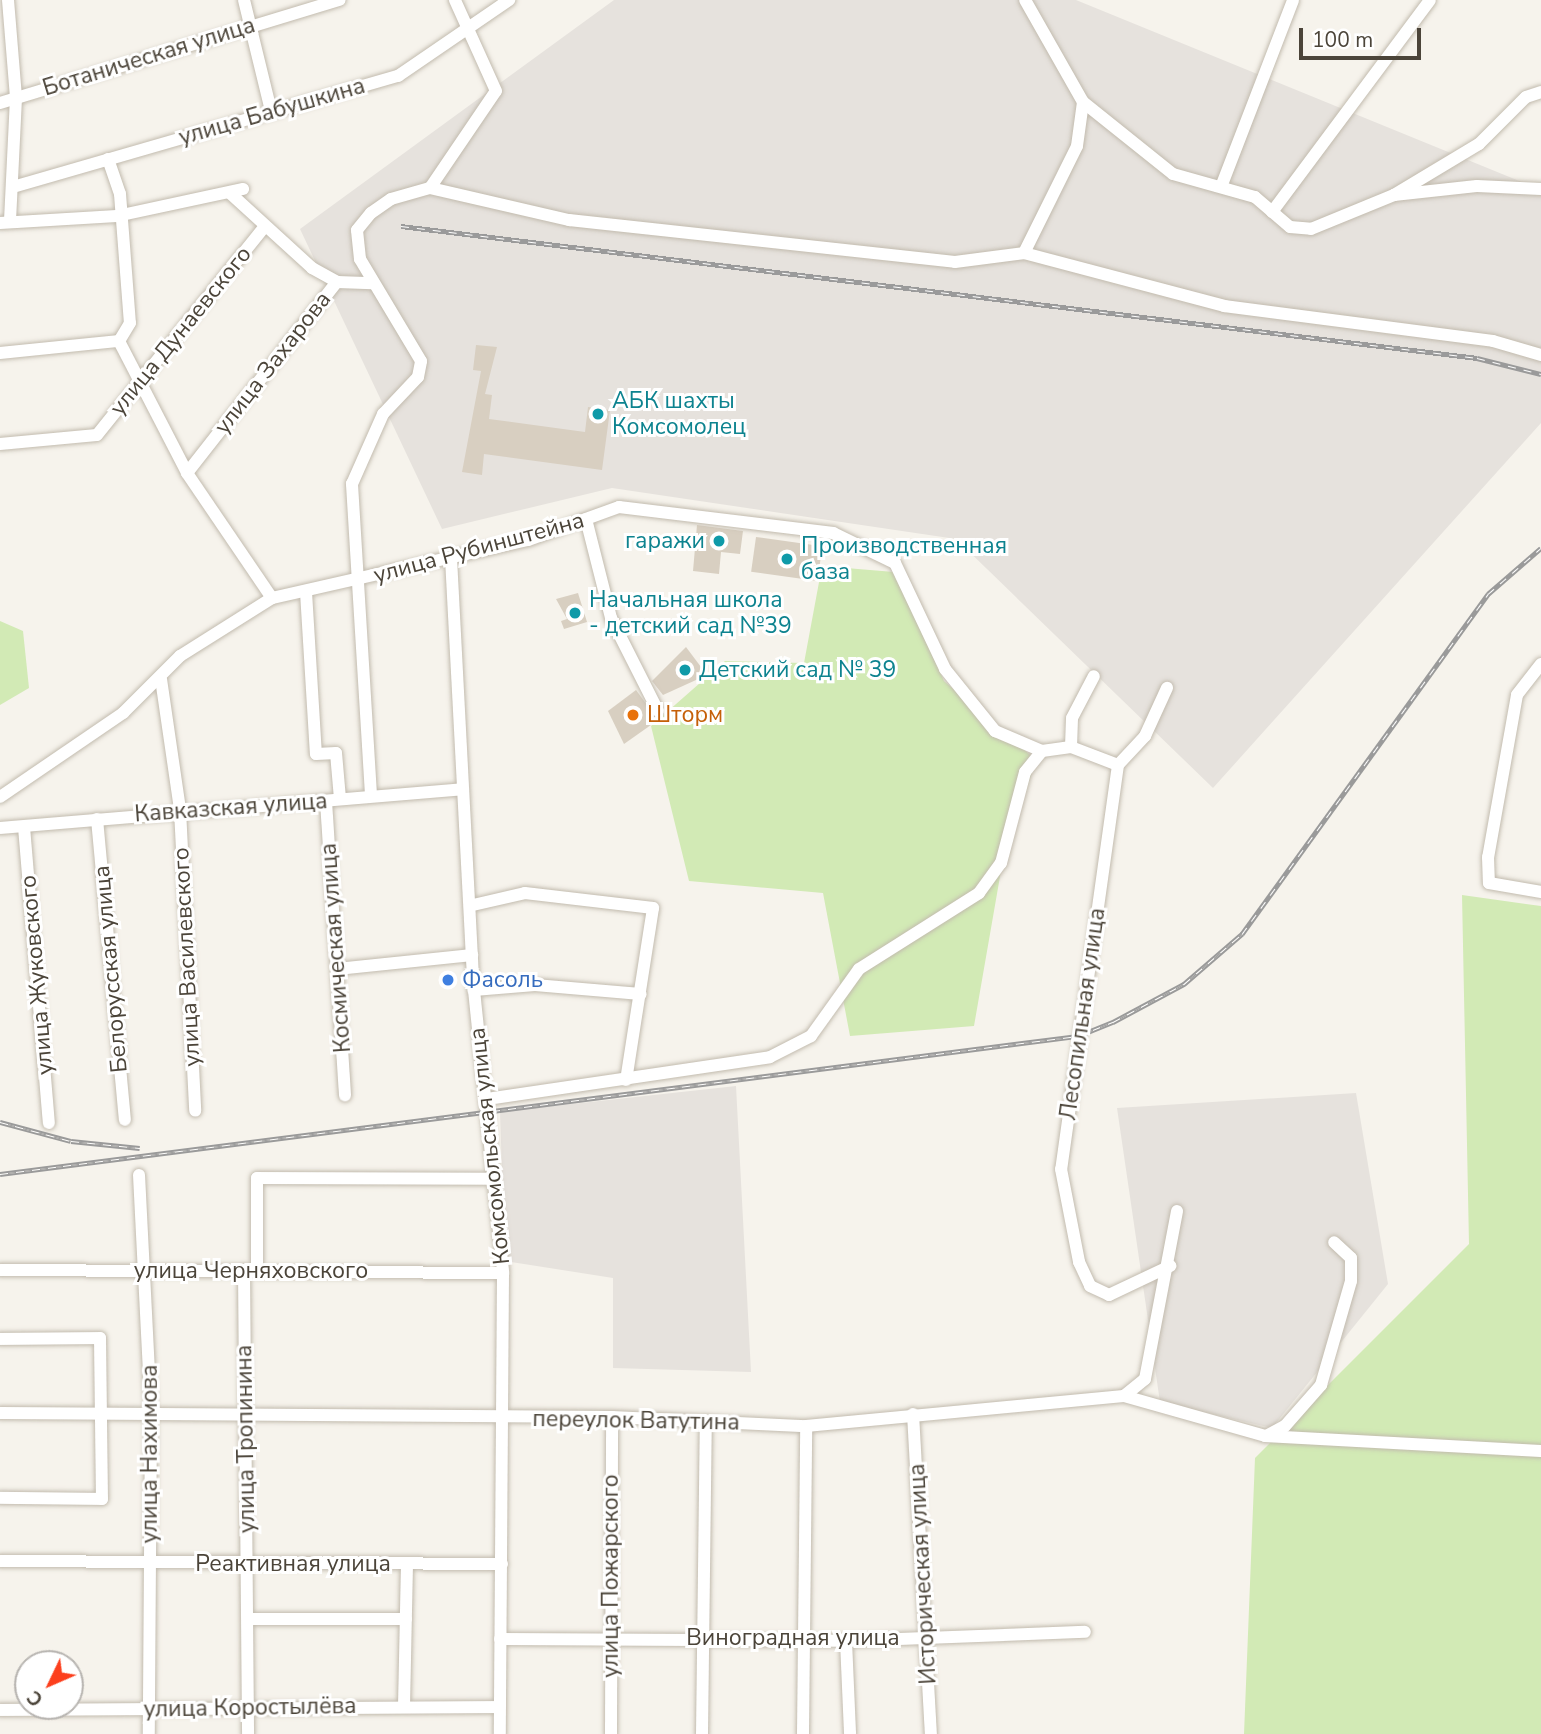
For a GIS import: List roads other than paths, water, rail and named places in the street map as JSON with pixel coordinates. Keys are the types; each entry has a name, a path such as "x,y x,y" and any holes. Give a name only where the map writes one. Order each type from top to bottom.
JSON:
{"street":[{"path":"8,0 16,98 16,186 5,222 120,216 231,194 243,189"},
{"path":"244,0 271,111"},
{"name":"Ботаническая улица","path":"0,103 250,25 340,0"},
{"path":"430,188 496,91 464,28 454,0"},
{"name":"улица Бабушкина","path":"16,186 398,76 432,58 464,28 509,0"},
{"path":"1025,0 1083,103 1173,174 1255,197 1290,227 1311,229 1394,195 1479,144 1526,97 1541,92"},
{"path":"1221,187 1293,0"},
{"path":"1272,212 1430,0"},
{"path":"1024,253 1077,146 1083,103"},
{"path":"108,159 120,216 130,323 119,341"},
{"path":"1394,195 1477,187 1541,190"},
{"path":"371,796 352,484 357,461 383,414 418,377 421,361 360,259 356,230 391,199 430,188 569,220 941,261 1024,253 1224,306 1493,341 1541,355"},
{"path":"231,194 264,226 337,282"},
{"name":"улица Дунаевского","path":"0,444 97,435 264,226"},
{"name":"улица Захарова","path":"187,473 337,282 373,283"},
{"path":"0,353 119,341"},
{"path":"119,341 137,386 187,473 272,598"},
{"name":"улица Рубинштейна","path":"0,797 161,679 180,656 272,598 357,582 451,558 619,507 833,533 895,563 945,668 995,731 1042,751"},
{"path":"586,519 611,618 658,710"},
{"name":"Комсомольская улица","path":"451,558 462,789 473,905 474,990 487,1099 489,1179 503,1273 497,1420 502,1564 500,1734"},
{"path":"306,592 316,754 336,753 340,799"},
{"path":"1541,664 1517,695 1488,857 1489,883 1541,892"},
{"path":"1070,747 1072,718 1094,677"},
{"name":"улица Василевского","path":"161,679 180,810 195,1111"},
{"path":"487,1099 770,1057 811,1036 859,969 979,893 1000,863 1025,772 1042,751 1070,747 1118,765 1145,736 1167,688"},
{"name":"Лесопильная улица","path":"1118,765 1061,1169 1079,1262 1090,1286 1109,1294 1170,1266"},
{"name":"Кавказская улица","path":"0,828 180,810 462,789"},
{"name":"Космическая улица","path":"326,801 345,1095"},
{"name":"Белорусская улица","path":"97,819 125,1120"},
{"name":"улица Жуковского","path":"24,827 49,1122"},
{"path":"473,905 525,893 653,908 626,1080"},
{"path":"337,969 472,955"},
{"path":"474,990 535,985 641,994"},
{"name":"улица Нахимова","path":"139,1175 147,1271 151,1415 149,1734"},
{"name":"улица Тропинина","path":"248,1734 250,1709 245,1419 257,1178 489,1179"},
{"path":"1124,1396 1145,1379 1170,1266 1177,1211"},
{"path":"1265,1436 1285,1426 1321,1385 1351,1281 1351,1258 1334,1242"},
{"name":"улица Черняховского","path":"0,1270 503,1273"},
{"path":"0,1339 100,1338 102,1499 0,1498"},
{"name":"переулок Ватутина","path":"0,1413 245,1419 497,1420 612,1417 806,1426 1124,1396 1265,1436 1541,1451"},
{"name":"Историческая улица","path":"913,1414 928,1639 931,1734"},
{"name":"улица Пожарского","path":"611,1734 612,1417"},
{"path":"702,1734 706,1422"},
{"path":"803,1734 806,1426"},
{"name":"Реактивная улица","path":"0,1561 502,1564"},
{"path":"404,1707 407,1564"},
{"path":"249,1619 406,1619"},
{"name":"Виноградная улица","path":"500,1639 611,1635 846,1641 1086,1632"},
{"path":"846,1641 850,1734"},
{"name":"улица Коростылёва","path":"0,1710 500,1707"}],"railway":[{"path":"401,226 1477,358 1541,374"},
{"path":"0,1174 1078,1036 1113,1022 1184,984 1242,934 1488,594 1541,548"},
{"path":"0,1122 71,1141 140,1148"}],"place":[{"name":"АБК шахты Комсомолец","path":"598,414"},
{"name":"гаражи","path":"719,541"},
{"name":"Производственная база","path":"787,559"},
{"name":"Начальная школа - детский сад №39","path":"575,613"},
{"name":"Детский сад № 39","path":"685,670"},
{"name":"Шторм","path":"633,715"},
{"name":"Фасоль","path":"448,980"}]}
